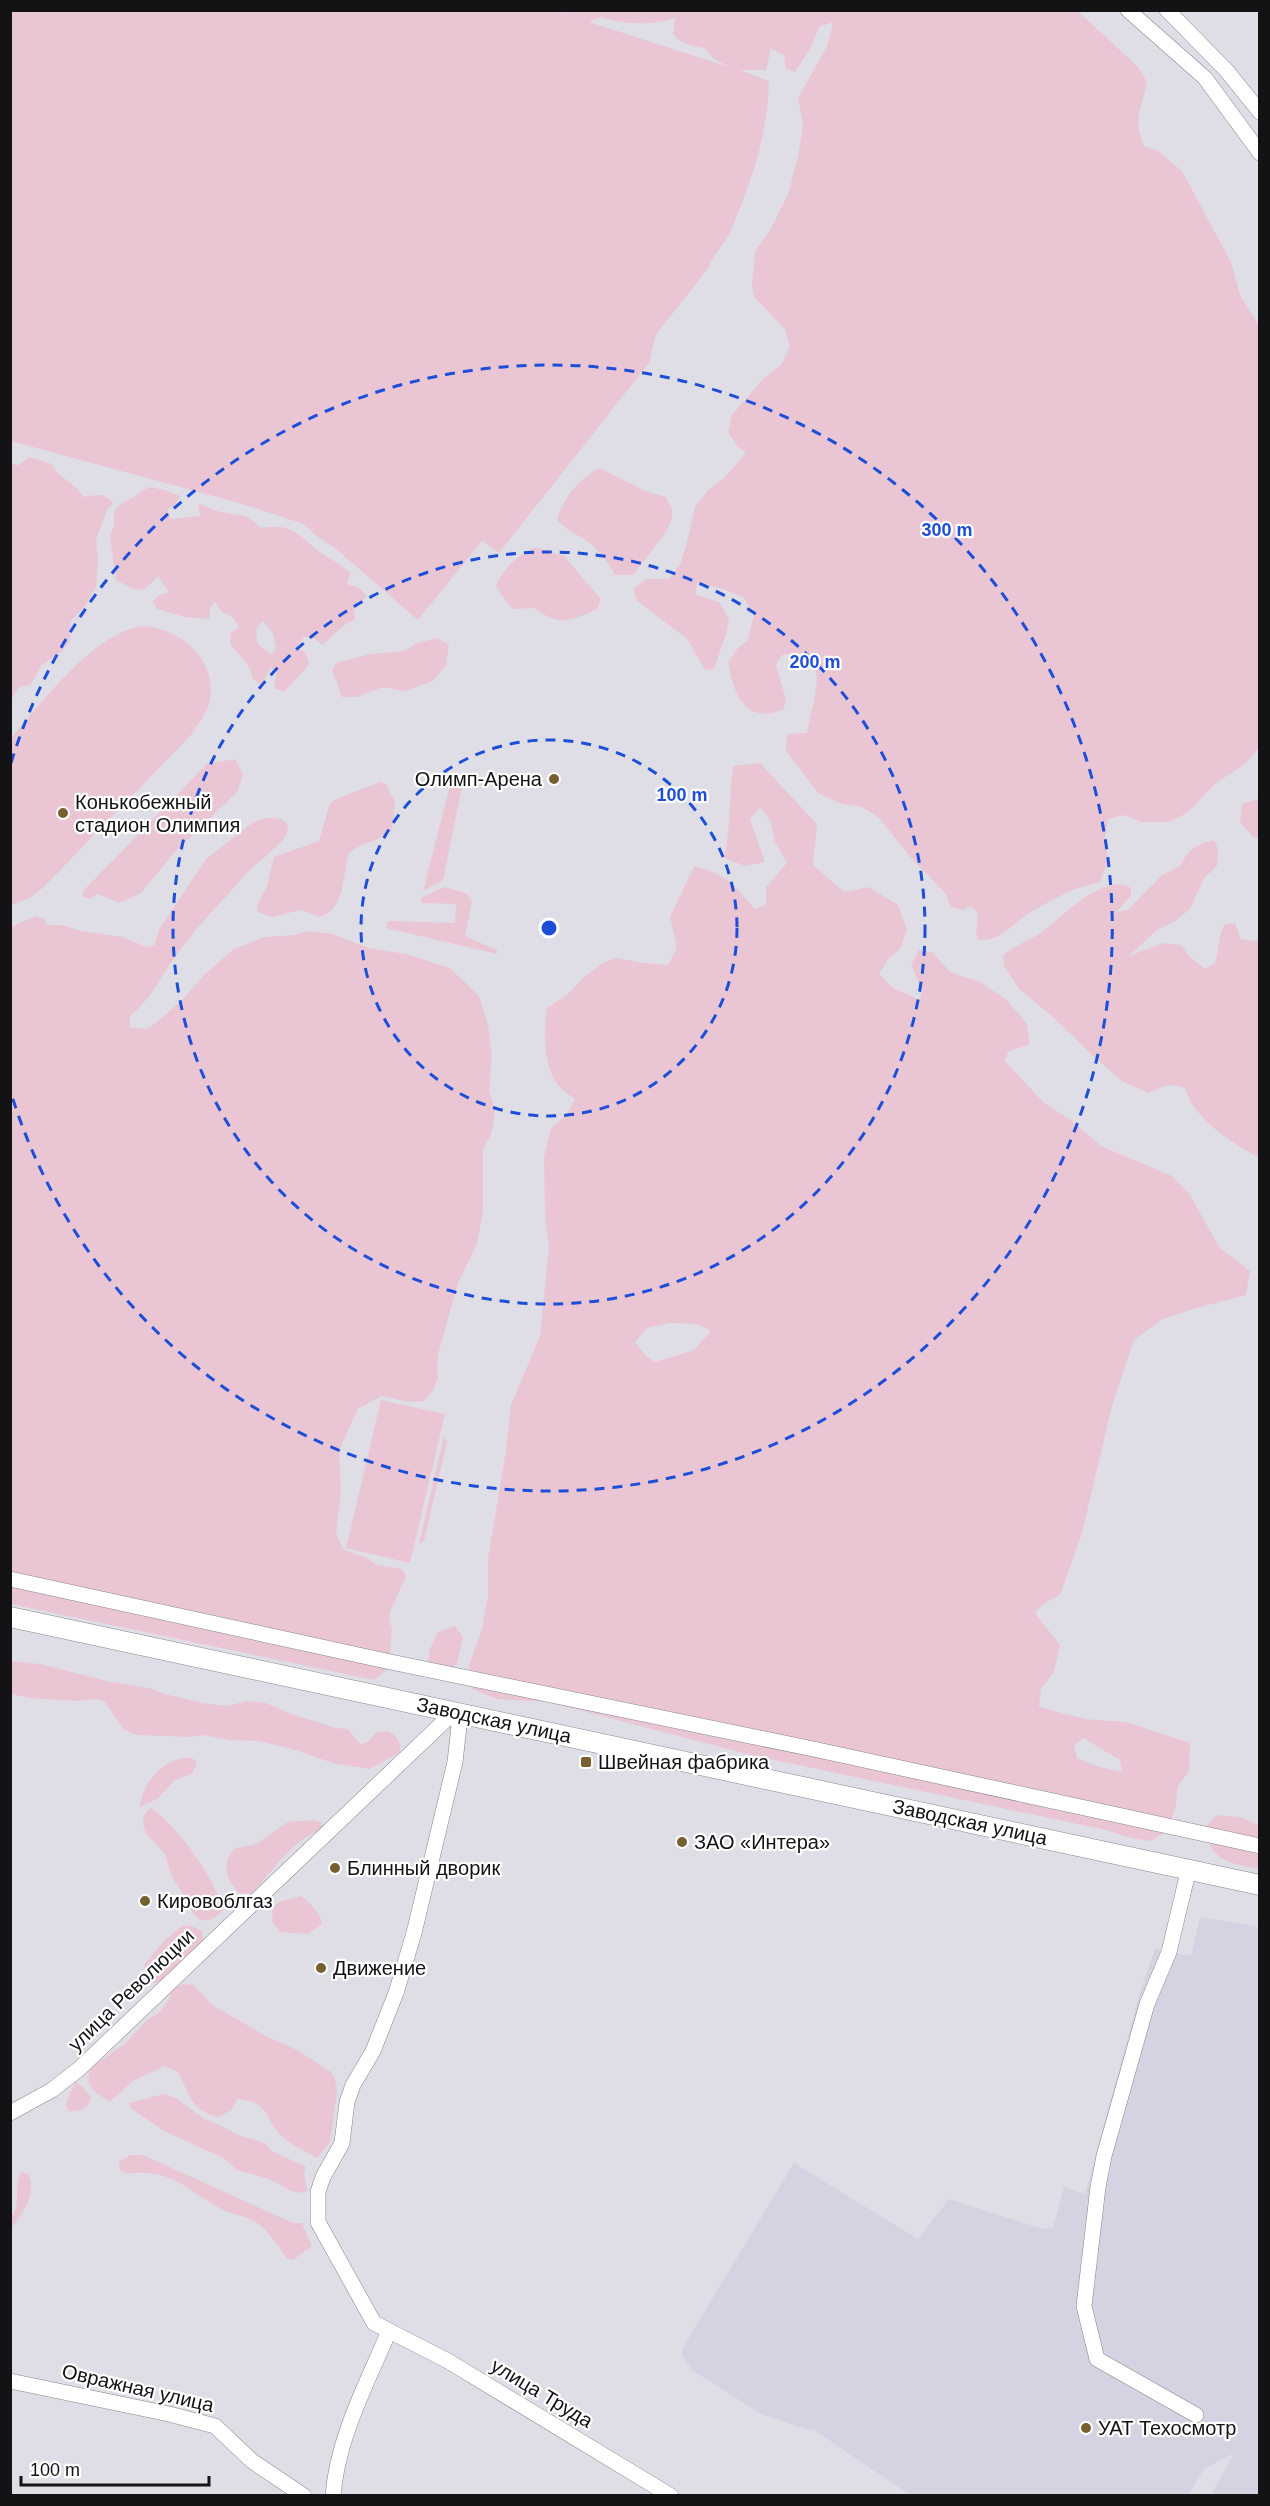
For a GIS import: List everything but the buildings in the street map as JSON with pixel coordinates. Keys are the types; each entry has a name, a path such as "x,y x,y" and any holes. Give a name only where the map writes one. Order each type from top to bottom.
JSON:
{"main road":[{"name":"Заводская улица","path":"10,1617 1260,1885"}],"street":[{"path":"1128,10 1205,78 1260,153"},
{"path":"1167,10 1226,70 1260,112"},
{"path":"10,1579 386,1661 830,1752 1260,1846"},
{"name":"улица Революции","path":"10,2113 52,2090 79,2069 454,1712"},
{"name":"улица Труда","path":"454,1712 459,1726 455,1762 412,1940 396,1993 372,2051 353,2085 347,2102 342,2143 322,2177 318,2192 318,2222 374,2323 448,2361 671,2496"},
{"path":"1189,1869 1169,1952 1147,2004 1104,2156 1092,2223 1084,2306 1096,2359 1196,2415"},
{"path":"333,2496 338,2461 348,2430 389,2331"},
{"name":"Овражная улица","path":"10,2381 216,2426 252,2461 304,2496"}],"shaded area":[{"path":"556,10 569,15 563,11 1078,11 1138,67 1147,82 1138,120 1144,146 1158,151 1182,171 1231,262 1240,295 1259,326 1259,748 1246,763 1215,784 1187,813 1169,822 1141,822 1124,815 1108,819 1105,838 1108,861 1100,882 1068,892 1031,912 994,938 978,940 976,932 978,913 971,906 963,910 950,907 947,895 912,859 879,818 862,807 842,804 819,794 786,751 787,734 807,733 817,680 815,668 810,659 799,655 782,655 776,665 786,700 783,710 759,713 750,710 738,695 728,662 738,648 748,640 754,614 744,598 723,589 697,583 695,594 719,602 729,619 714,669 705,670 687,639 637,601 633,589 646,579 668,579 680,565 695,507 708,490 724,478 746,453 737,446 728,432 732,415 763,379 782,364 790,346 785,329 754,297 752,286 755,252 770,230 788,194 798,156 803,124 798,98 827,46 833,22 819,27 810,49 795,72 786,69 784,55 771,48 766,70 740,70 769,81 768,101 757,158 745,196 728,237 713,257 709,267 656,335 649,363 499,553 482,541 418,620 304,524 239,503 11,441 11,11","holes":["600,17 628,23 648,23 675,17 673,34 679,40 704,48 714,59 729,67 589,22"]},
{"path":"29,457 52,464 83,497 103,496 113,503 107,510 96,540 98,559 96,587 85,606 71,621 70,641 61,652 42,665 31,684 19,688 11,700 11,464 19,465"},
{"path":"599,468 648,492 666,497 671,508 672,517 669,525 634,575 615,575 596,549 557,520 563,504 573,490 585,477"},
{"path":"149,487 180,496 175,505 167,510 171,519 200,516 198,503 216,511 246,517 261,528 290,529 347,570 350,573 347,584 360,588 367,597 354,606 355,619 322,645 314,638 304,637 297,647 306,653 309,665 284,692 274,688 277,672 271,668 261,685 253,679 247,664 230,644 231,632 239,628 234,618 222,612 215,602 210,608 210,619 185,617 157,609 153,602 157,596 169,592 158,576 144,590 133,589 116,580 110,536 117,507","holes":["263,621 273,634 276,648 271,654 257,643 256,629"]},
{"path":"535,547 564,556 601,599 597,609 572,619 558,620 534,608 512,609 496,587 498,580 511,563"},
{"name":"Конькобежный стадион Олимпия","path":"142,626 171,633 195,651 204,663 209,676 211,691 208,707 191,735 44,887 28,899 11,905 11,738 54,688 87,655 123,632"},
{"path":"438,638 449,645 446,665 433,681 405,691 383,687 357,697 342,697 332,670 336,663 370,654 405,651 417,643"},
{"path":"235,759 243,775 237,792 175,852 141,893 119,903 98,894 90,899 83,897 83,891 207,764"},
{"path":"760,763 817,824 813,865 844,892 869,887 898,905 907,930 900,949 888,959 879,974 893,988 920,1000 922,989 911,965 919,950 932,952 950,972 980,982 1007,1000 1027,1024 1030,1044 1008,1052 1005,1061 1043,1102 1072,1121 1101,1146 1172,1176 1189,1193 1219,1247 1250,1271 1246,1295 1161,1320 1134,1340 1112,1406 1082,1533 1060,1595 1043,1604 1035,1613 1060,1645 1054,1672 1041,1689 1039,1707 1085,1719 1126,1722 1190,1743 1189,1771 1178,1786 1175,1811 1164,1833 1151,1841 751,1755 548,1702 497,1699 472,1689 469,1665 482,1629 488,1596 488,1558 511,1405 540,1336 549,1247 545,1218 544,1157 551,1128 566,1115 575,1099 560,1087 550,1070 545,1038 547,1008 567,995 585,976 605,962 617,958 668,965 677,948 670,917 694,866 722,877 755,909 766,905 766,887 787,863 775,842 771,822 760,807 750,819 765,862 745,866 724,858 733,766","holes":["670,1323 697,1324 711,1331 694,1350 655,1362 646,1356 635,1342 647,1328","1083,1738 1120,1760 1122,1772 1096,1766 1077,1758 1074,1745"]},
{"path":"380,782 386,784 395,802 392,830 349,853 342,890 335,907 320,917 301,910 272,917 258,912 257,905 267,886 274,857 319,841 329,806 334,800"},
{"path":"450,785 462,787 443,880 423,891"},
{"path":"1259,800 1259,839 1253,837 1240,822 1242,804"},
{"path":"265,818 285,822 288,828 287,834 270,853 249,870 193,933 150,995 130,1016 130,1027 145,1029 156,1023 234,949 265,937 294,935 309,931 333,934 368,948 406,954 450,968 479,996 488,1025 492,1056 489,1091 495,1110 492,1132 483,1150 483,1212 477,1244 458,1283 439,1351 438,1379 432,1392 423,1401 410,1402 381,1396 358,1409 339,1450 341,1492 336,1534 344,1550 367,1558 377,1565 402,1569 406,1577 391,1609 389,1619 392,1629 389,1664 393,1665 374,1680 11,1604 11,927 36,916 45,919 46,925 62,925 82,931 122,937 147,947 154,945 160,928 206,859 252,823"},
{"path":"1214,840 1218,849 1217,866 1204,878 1190,909 1174,922 1157,930 1129,956 1163,943 1181,945 1189,956 1205,969 1215,963 1224,925 1235,923 1241,939 1255,941 1259,938 1259,1158 1225,1137 1205,1120 1190,1100 1185,1088 1171,1085 1149,1093 1123,1082 1019,989 1004,966 1003,956 1043,931 1084,898 1109,886 1120,885 1131,888 1131,896 1116,912 1128,910 1162,875 1180,866 1194,849"},
{"path":"444,887 466,893 472,901 465,936 497,950 497,954 386,928 388,921 455,923 456,904 421,903 422,897"},
{"path":"381,1400 445,1414 410,1563 346,1548"},
{"path":"444,1436 447,1442 424,1541 419,1544"},
{"path":"455,1626 463,1637 457,1664 449,1671 428,1665 429,1651 438,1632"},
{"path":"13,1661 40,1664 111,1682 149,1688 203,1703 227,1706 247,1701 266,1703 294,1715 336,1728 348,1729 360,1744 368,1742 376,1732 389,1731 401,1746 399,1753 370,1769 336,1764 292,1749 258,1741 230,1740 202,1735 191,1737 137,1735 123,1729 105,1702 96,1699 77,1701 30,1698 11,1694"},
{"path":"185,1758 192,1758 197,1762 192,1774 175,1780 157,1799 140,1807 149,1782 161,1768"},
{"path":"151,1808 172,1826 205,1870 219,1899 222,1911 214,1918 202,1920 192,1912 171,1875 164,1853 145,1832 143,1819"},
{"path":"1217,1815 1240,1817 1259,1825 1259,1869 1224,1860 1213,1850 1203,1830"},
{"path":"315,1820 322,1823 322,1830 300,1841 291,1849 251,1894 239,1893 228,1877 226,1865 236,1848 256,1844 288,1822"},
{"path":"300,1896 314,1908 322,1924 308,1934 279,1932 272,1921 273,1907 279,1902"},
{"path":"1200,1917 1259,1927 1259,2495 1211,2495 1234,2453 1204,2469 1188,2495 910,2495 814,2430 761,2414 692,2370 682,2355 684,2346 794,2163 918,2239 949,2199 1043,2229 1053,2228 1064,2187 1085,2194 1140,1992 1155,1949 1191,1956"},
{"path":"183,1925 202,1931 203,1939 199,1946 163,1980 154,1983 146,1977 144,1965 163,1942"},
{"path":"183,1984 194,1985 212,2005 266,2036 297,2050 331,2072 337,2091 332,2129 329,2144 317,2158 285,2139 262,2108 256,2104 237,2099 232,2110 218,2117 201,2110 195,2105 177,2072 165,2066 133,2081 110,2102 96,2093 88,2082 90,2068 126,2043 147,2020 160,2012 173,1989"},
{"path":"75,2082 82,2086 92,2098 82,2109 68,2111 66,2104"},
{"path":"164,2094 176,2098 203,2118 238,2135 265,2143 272,2151 306,2167 304,2173 307,2191 300,2193 291,2191 269,2179 237,2170 223,2158 164,2131 130,2108 129,2103"},
{"path":"130,2155 143,2155 293,2223 302,2223 312,2246 293,2260 287,2259 269,2234 252,2220 223,2210 167,2177 156,2174 126,2174 119,2169 119,2162"},
{"path":"21,2172 28,2174 31,2181 30,2195 11,2228 11,2214 14,2214 16,2209"}],"place":[{"name":"Олимп-Арена","path":"554,779"},
{"name":"Конькобежный стадион Олимпия","path":"63,813"},
{"name":"Швейная фабрика","path":"586,1762"},
{"name":"ЗАО «Интера»","path":"682,1842"},
{"name":"Блинный дворик","path":"335,1868"},
{"name":"Кировоблгаз","path":"145,1901"},
{"name":"Движение","path":"321,1968"},
{"name":"УАТ Техосмотр","path":"1086,2428"}]}
